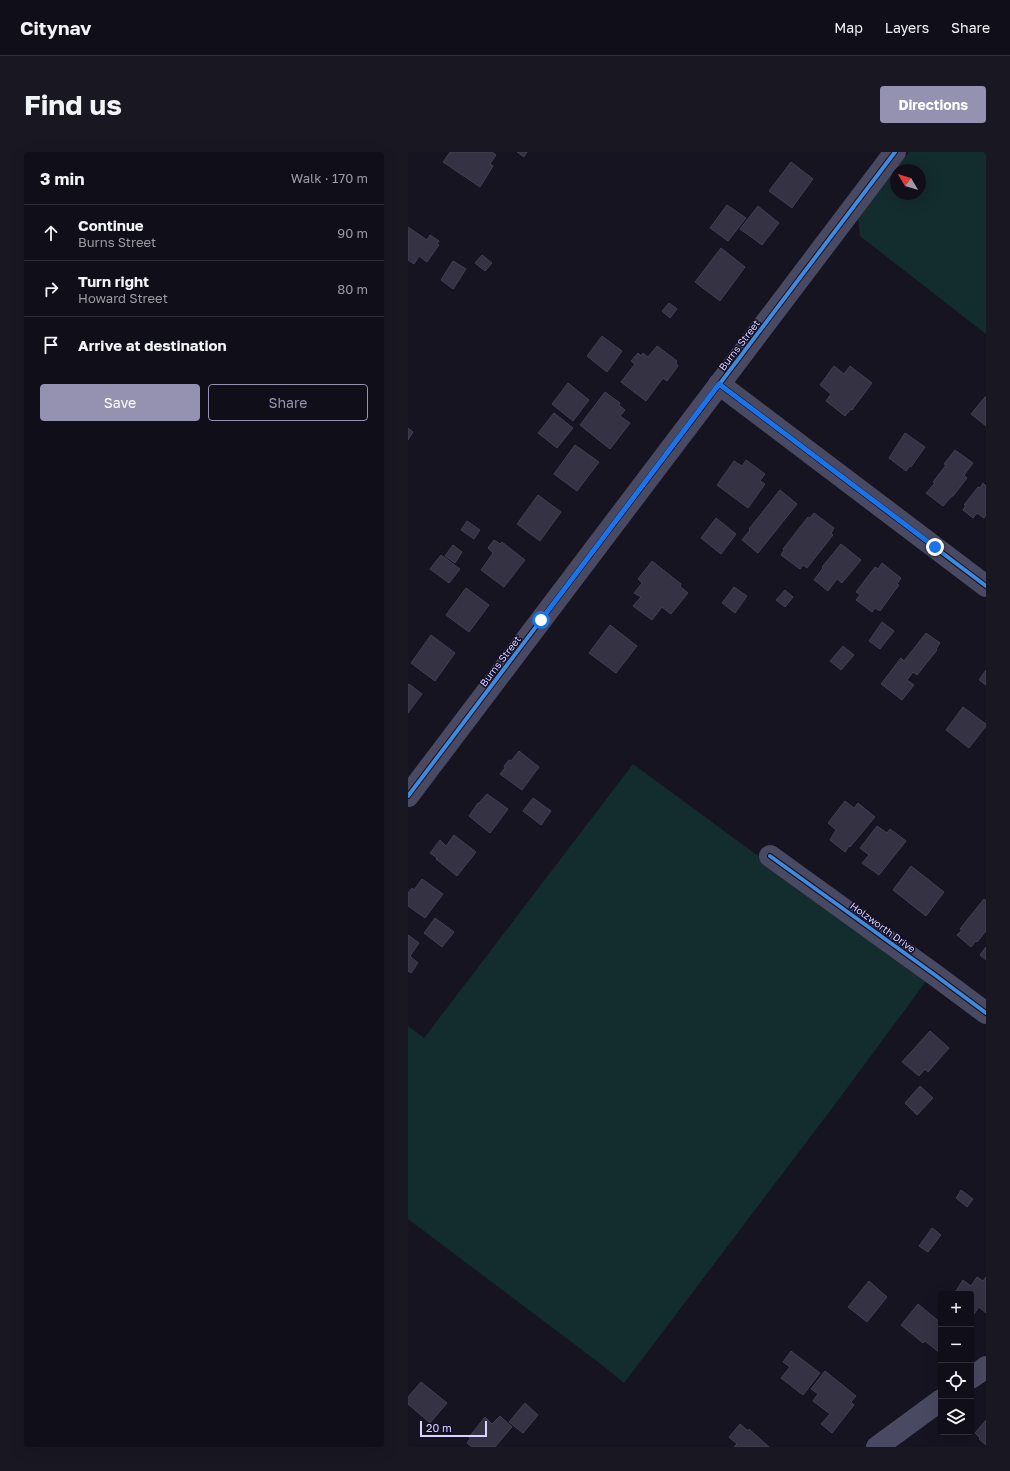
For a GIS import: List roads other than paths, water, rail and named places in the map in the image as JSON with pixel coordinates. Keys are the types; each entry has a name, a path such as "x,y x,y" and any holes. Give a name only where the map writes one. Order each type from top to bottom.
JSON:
{"street":[{"name":"Burns Street","path":"408,796 895,152"},
{"path":"719,384 986,586"},
{"name":"Holzworth Drive","path":"770,856 929,970 986,1013"},
{"path":"974,1376 986,1367"},
{"path":"877,1447 938,1402"}]}
